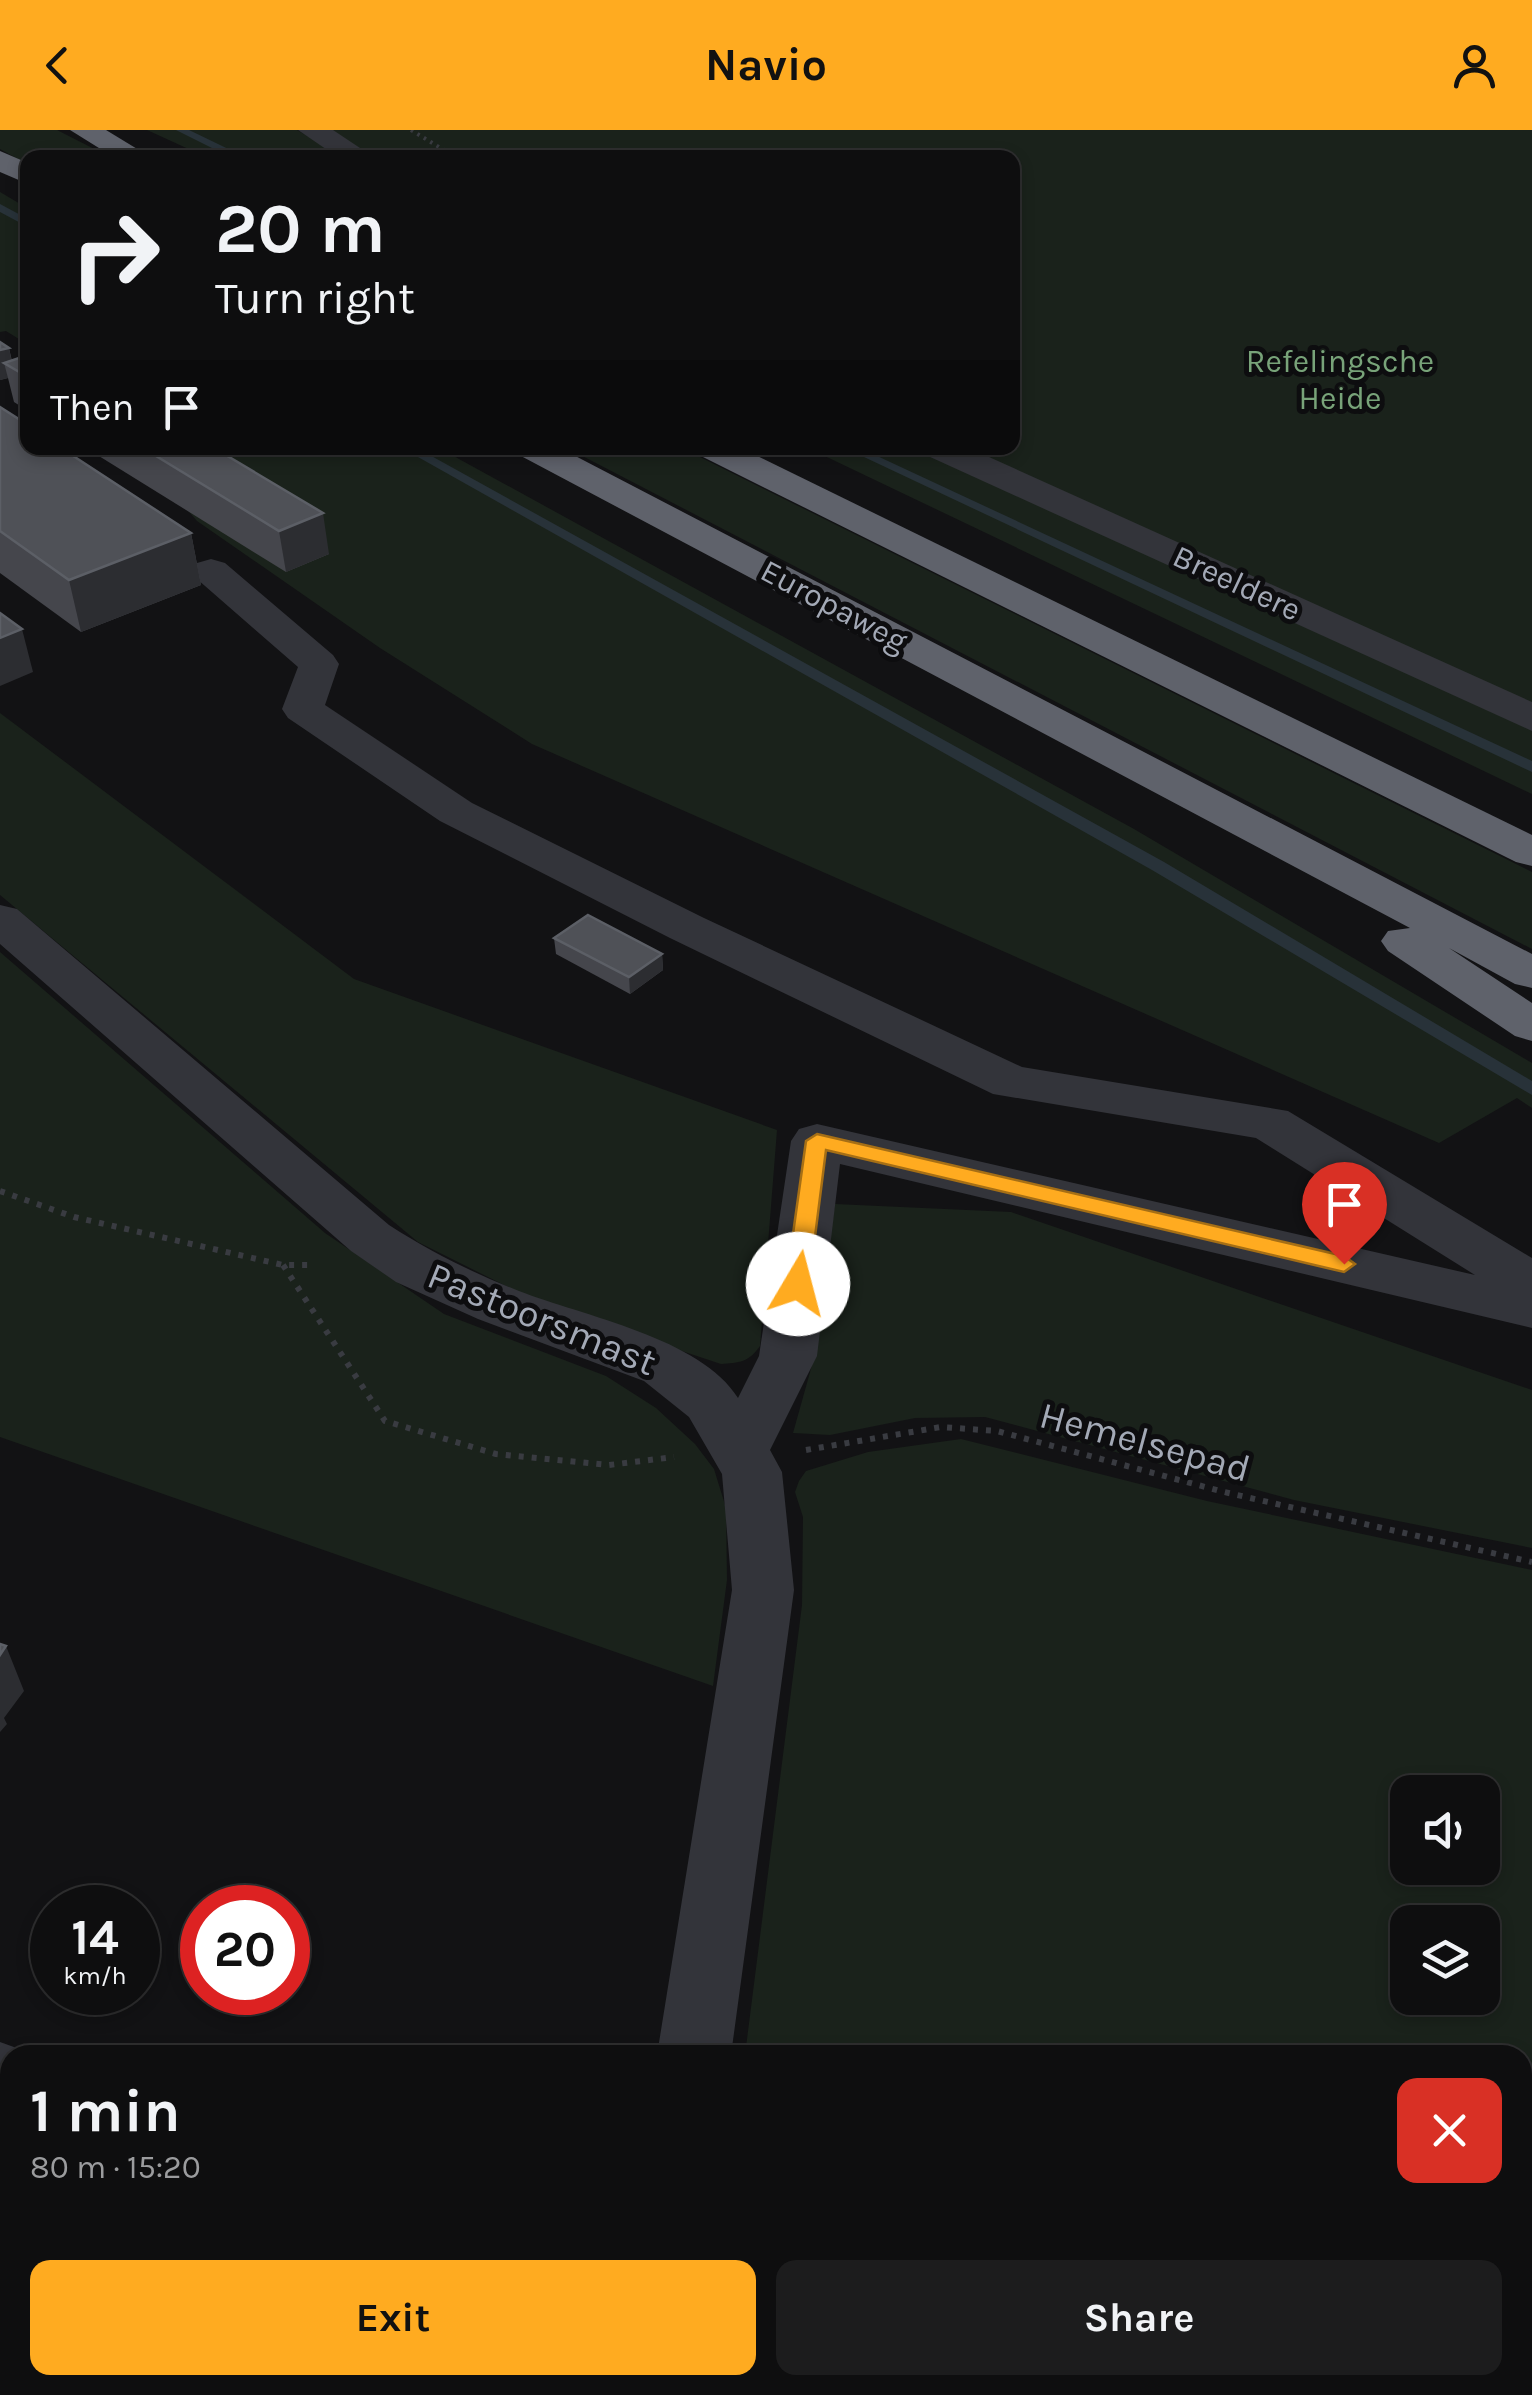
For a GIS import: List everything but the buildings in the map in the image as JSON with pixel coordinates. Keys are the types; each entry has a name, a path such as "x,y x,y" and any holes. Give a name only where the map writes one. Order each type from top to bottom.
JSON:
{"highway":[{"path":"84,130 123,150"},
{"name":"Europaweg","path":"547,455 1134,764"},
{"path":"728,455 1532,852"},
{"path":"1316,746 1532,832"},
{"path":"1134,764 1532,973"},
{"path":"1134,764 1532,1024"}],"street":[{"path":"312,130 347,150"},
{"name":"Breeldere","path":"957,455 1532,718"},
{"path":"212,571 320,664 304,708 456,812 686,928 1010,1082 1270,1123 1532,1284"},
{"name":"Pastoorsmast","path":"0,919 370,1238 415,1268 498,1304 664,1366 710,1402 741,1448 752,1472 762,1590 695,2045"},
{"path":"741,1448 788,1356 817,1141 1532,1308"}],"path":[{"path":"411,130 444,150"},
{"path":"0,1190 74,1217 283,1265 415,1268"},
{"name":"Hemelsepad","path":"283,1265 385,1421 496,1454 608,1465 741,1448 810,1450 941,1427 997,1431 1224,1492 1532,1562"}],"green space":[{"path":"0,130 57,130 96,150 20,150 20,160 0,149"},
{"path":"147,130 297,130 331,150 191,150"},
{"name":"Refelingsche Heide","path":"319,130 1532,130 1532,711 975,455 1020,455 1020,150 352,150"},
{"path":"0,192 20,204 20,340 6,331 0,332"},
{"path":"140,455 452,455 1134,829 1532,1063 1532,1108 1517,1098 1439,1143 532,744 380,648 197,521"},
{"path":"580,455 696,455 1532,872 1532,949"},
{"path":"823,455 941,455 1532,730 1532,794"},
{"path":"0,713 354,979 777,1130 760,1346 756,1351 743,1361 721,1364 544,1305 418,1242 0,895"},
{"path":"0,952 325,1233 444,1314 606,1376 656,1408 695,1444 714,1469 726,1508 727,1580 713,1686 0,1437"},
{"path":"835,1204 1011,1212 1532,1390 1532,1548 1294,1500 985,1417 915,1418 830,1435 793,1433 814,1358"},
{"path":"961,1439 1207,1501 1532,1570 1532,2045 746,2045 802,1605 803,1517 795,1492 806,1471 868,1452"}],"waterway":[{"path":"181,130 225,150"},
{"path":"0,207 20,219"},
{"path":"421,455 1158,866 1532,1089"},
{"path":"866,455 1532,767"}],"route":[{"path":"798,1284 817,1141 1344,1264"}]}
